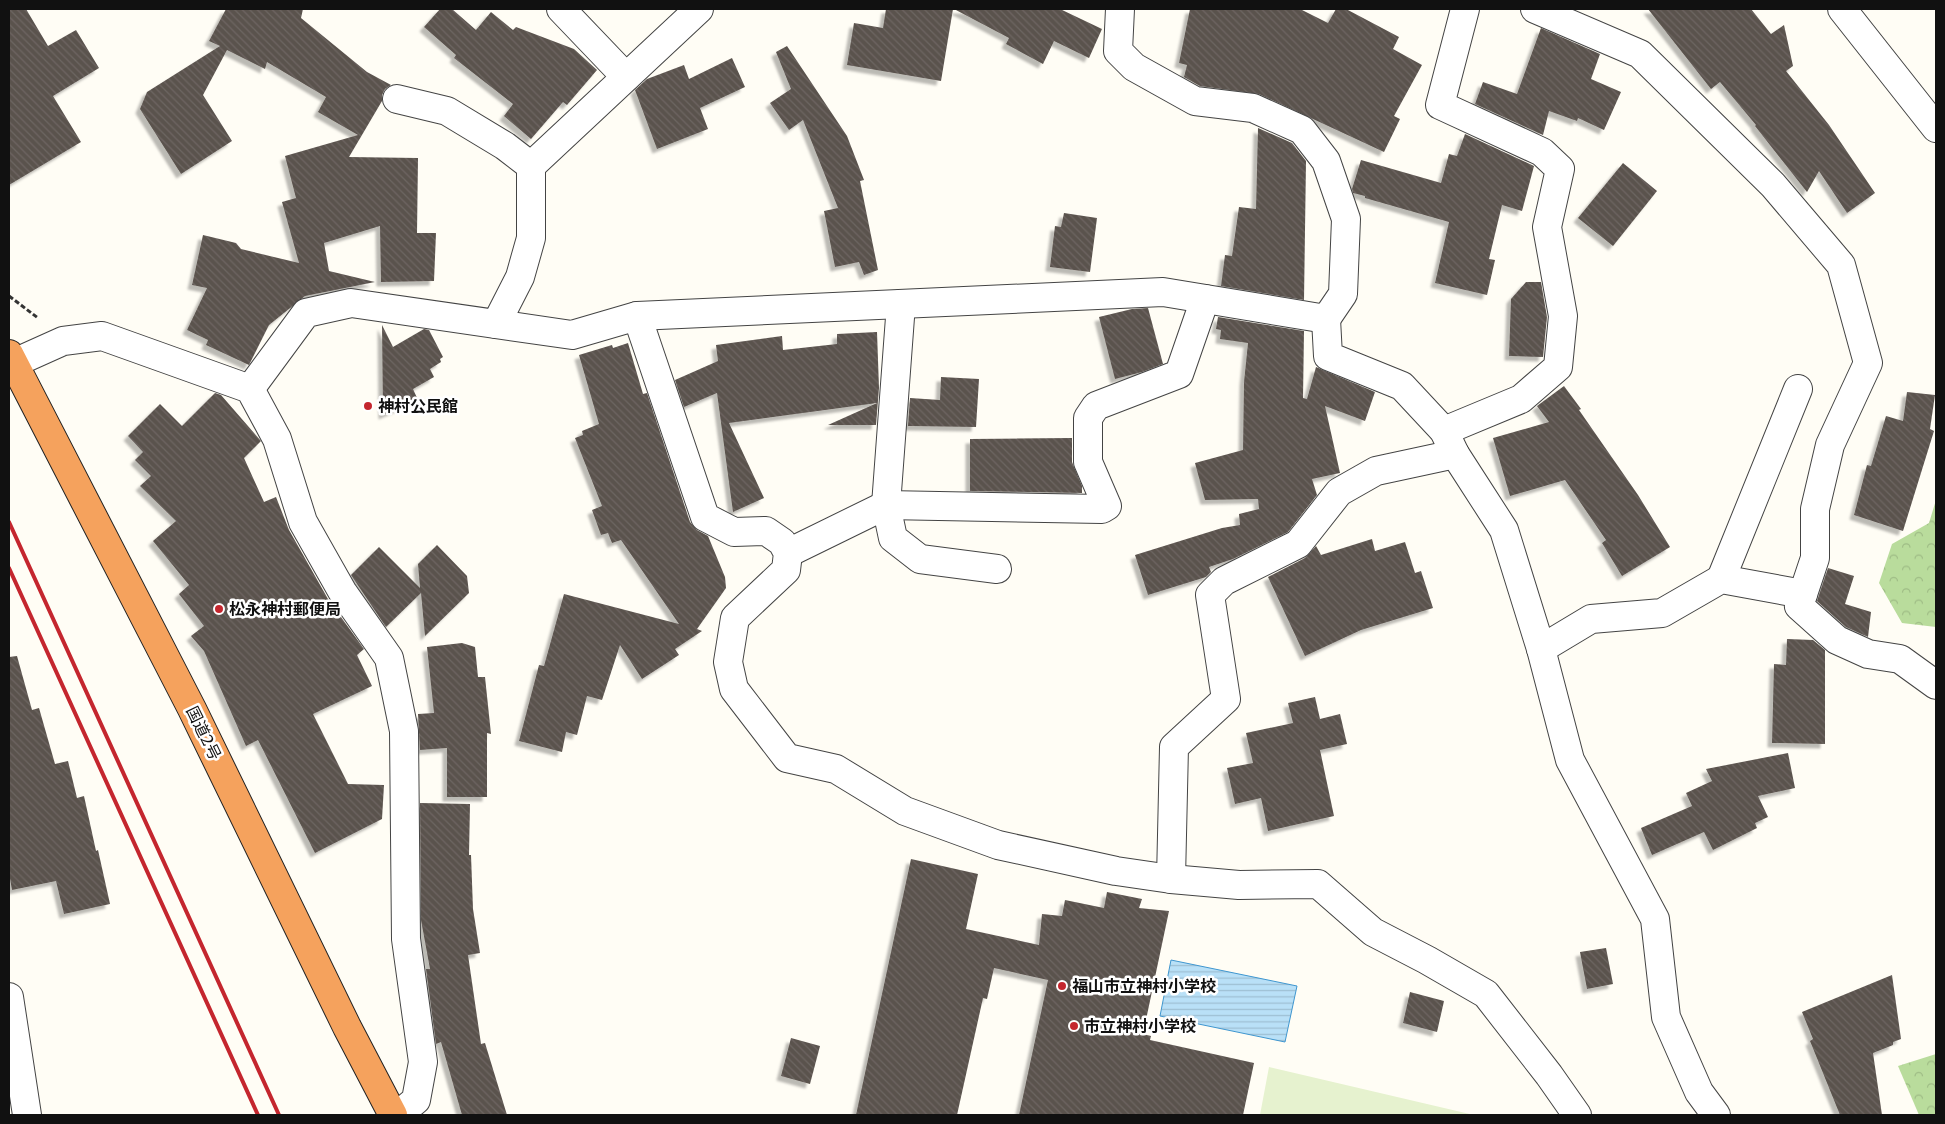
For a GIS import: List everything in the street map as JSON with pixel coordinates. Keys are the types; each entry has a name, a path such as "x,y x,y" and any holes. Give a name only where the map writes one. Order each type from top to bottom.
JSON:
{"highway":[{"name":"国道2号","path":"11,359 192,709 343,1018 393,1115"}],"street":[{"path":"561,9 626,77"},
{"path":"496,324 520,277 531,238 531,166 699,9"},
{"path":"1120,9 1118,50 1134,68 1195,101 1253,108 1302,130 1326,161 1346,219 1343,294 1326,319 1328,356 1402,386 1450,443 1504,530 1541,649 1570,760 1655,919 1666,1017 1699,1092 1716,1115"},
{"path":"1171,879 1174,747 1226,699 1210,596 1224,581 1298,544 1338,492 1376,471 1450,443 1521,399 1558,367 1563,316 1547,227 1560,170 1542,152 1440,105 1465,9"},
{"path":"1535,9 1640,54 1773,185 1841,265 1868,363 1830,445 1815,509 1815,558 1799,606 1837,640 1868,654 1900,659 1936,685"},
{"path":"1842,9 1936,128"},
{"path":"397,99 447,111 504,146 531,166"},
{"path":"250,389 306,313 351,303 572,335 637,316 1162,292 1326,319"},
{"path":"788,554 886,505 1102,509 1107,506 1088,462 1088,418 1096,406 1180,374 1205,299"},
{"path":"901,304 886,505 893,538 920,559 997,569"},
{"path":"637,316 705,517 734,532 766,531 782,542 788,554 786,570 735,618 728,662 734,689 786,758 836,769 905,811 998,845 1116,871 1171,879 1239,885 1318,884 1373,932 1486,994 1549,1074 1577,1115"},
{"path":"11,359 63,341 102,336 250,389 277,439 303,522 342,591 389,658 404,731 406,939 422,1062 416,1100 398,1115"},
{"path":"1541,649 1591,619 1662,613 1721,579 1798,389"},
{"path":"1721,579 1803,594"},
{"path":"9,997 27,1115"}],"green space":[{"path":"1936,500 1936,627 1902,623 1879,583 1892,544 1929,523"},
{"path":"1936,1054 1936,1115 1919,1115 1898,1066"},
{"path":"1269,1067 1474,1115 1260,1115"}],"water":[{"path":"1171,960 1297,986 1285,1042 1160,1016"}],"building":[{"path":"9,9 26,9 48,46 76,30 99,68 53,96 81,142 9,185"},
{"path":"226,9 303,9 301,18 367,72 391,85 385,89 382,101 349,157 418,158 417,233 436,233 434,281 381,282 380,226 324,243 329,271 375,282 305,296 269,325 249,365 206,345 208,340 187,330 207,288 192,285 203,235 236,243 241,249 299,263 282,202 296,198 285,156 358,135 318,112 326,97 267,62 265,69 227,50 203,95 232,141 181,174 140,109 147,92 220,46 209,41"},
{"path":"440,9 452,9 476,30 491,12 513,30 516,27 574,49 597,70 567,105 563,102 531,139 504,116 513,104 454,58 456,55 424,27"},
{"path":"886,9 953,9 941,81 847,65 854,23 883,28"},
{"path":"954,9 1060,9 1102,29 1089,58 1054,41 1043,64 1006,44 1009,38"},
{"path":"1190,9 1300,9 1328,23 1336,9 1346,9 1399,37 1393,49 1422,65 1394,116 1400,119 1384,152 1259,94 1200,86 1184,77 1187,65 1179,63"},
{"path":"1648,9 1751,9 1771,34 1784,25 1793,66 1786,71 1829,125 1875,193 1847,213 1819,171 1807,192 1756,125 1720,82 1711,89"},
{"path":"1541,28 1600,54 1591,79 1621,92 1604,130 1578,118 1577,121 1549,111 1543,135 1475,104 1483,82 1517,94"},
{"path":"787,46 847,136 864,180 860,181 878,270 864,275 859,262 835,267 824,211 838,208 803,120 789,130 770,103 791,89 776,52"},
{"path":"732,58 745,87 700,108 708,129 657,149 635,90 647,79 684,65 689,79"},
{"path":"1258,128 1292,143 1306,161 1304,300 1221,286 1225,255 1232,256 1239,207 1256,209"},
{"path":"1465,134 1534,166 1522,211 1502,205 1489,259 1495,260 1487,295 1435,283 1449,222 1365,198 1365,196 1353,193 1352,189 1361,160 1441,183 1449,154 1457,156"},
{"path":"1623,163 1657,191 1613,246 1578,218"},
{"path":"1064,213 1097,218 1090,272 1050,267 1055,226 1061,227"},
{"path":"1526,282 1541,282 1547,317 1543,357 1509,356 1511,299"},
{"path":"1148,308 1163,364 1115,379 1099,317 1132,309"},
{"path":"1218,317 1304,331 1303,398 1307,399 1316,367 1375,392 1365,421 1325,406 1340,473 1312,479 1317,495 1288,532 1233,559 1209,567 1211,572 1206,577 1148,595 1135,555 1222,528 1240,525 1239,514 1259,509 1258,499 1205,500 1195,463 1243,450 1244,382 1248,343 1220,339 1221,330 1216,329"},
{"path":"382,325 393,347 424,329 429,330 443,357 440,359 441,362 430,369 434,377 413,389 418,400 383,415"},
{"path":"877,332 879,388 876,425 828,425 877,403 729,423 764,498 733,512 717,393 684,407 675,380 718,361 716,345 782,336 783,350 837,344 837,334"},
{"path":"628,343 643,394 647,393 690,522 697,530 708,536 725,577 726,588 697,629 702,631 675,649 679,655 642,679 620,645 602,700 587,696 577,735 566,732 562,752 519,741 539,665 544,666 564,594 679,624 621,540 612,543 608,533 601,535 592,510 602,506 575,438 583,435 582,431 599,424 579,355 612,345 613,348"},
{"path":"941,377 979,379 976,427 908,426 910,398 940,400"},
{"path":"1564,386 1638,495 1670,547 1622,576 1602,543 1606,540 1565,480 1510,496 1493,438 1549,422 1537,406"},
{"path":"1907,392 1935,395 1930,429 1934,431 1903,531 1854,515 1867,465 1871,466 1886,416 1903,421"},
{"path":"215,393 221,395 261,441 244,458 264,502 276,497 289,530 328,599 364,649 357,655 372,686 313,714 348,784 384,785 382,819 315,853 258,740 246,746 204,651 191,636 204,626 179,594 189,585 153,541 176,521 140,486 151,476 135,460 143,452 128,436 160,404 182,426"},
{"path":"1072,438 1072,462 1082,486 1082,493 970,491 970,439"},
{"path":"1372,539 1375,551 1405,542 1415,573 1421,571 1433,608 1361,630 1305,656 1268,577 1305,558 1316,546 1321,555"},
{"path":"437,545 467,576 469,593 425,636 421,593 386,627 351,575 379,547 420,588 418,564"},
{"path":"1828,568 1854,576 1845,604 1871,612 1868,637 1846,627 1817,601"},
{"path":"1787,639 1813,640 1825,650 1825,744 1772,743 1774,664 1786,665"},
{"path":"462,643 475,647 478,677 485,677 491,734 487,733 487,797 447,797 447,748 420,750 418,714 434,713 427,647"},
{"path":"17,656 32,710 39,708 55,764 68,761 77,798 84,796 110,904 64,914 56,881 12,890 9,873 9,657"},
{"path":"1315,697 1320,719 1340,714 1347,744 1320,750 1334,816 1268,831 1261,798 1235,804 1227,768 1253,763 1246,733 1293,723 1288,703"},
{"path":"1788,753 1795,788 1758,796 1768,817 1755,823 1757,828 1713,850 1704,832 1652,855 1641,828 1692,806 1686,793 1712,781 1706,769"},
{"path":"420,803 470,804 469,855 471,855 473,909 480,953 468,955 481,1044 485,1043 507,1115 462,1115 441,1042 436,1044 426,969 430,969 421,920"},
{"path":"911,859 978,874 966,929 1039,945 1042,914 1062,916 1065,900 1104,908 1107,892 1142,899 1139,908 1169,911 1143,1034 1151,1036 1150,1040 1254,1063 1243,1115 1019,1115 1048,980 994,968 987,999 983,998 957,1115 856,1115"},
{"path":"1606,948 1613,984 1587,989 1580,952"},
{"path":"1892,975 1901,1039 1893,1042 1893,1045 1873,1053 1882,1115 1840,1115 1810,1041 1813,1039 1802,1012"},
{"path":"1410,992 1444,1001 1437,1032 1403,1023"},
{"path":"791,1038 820,1046 810,1084 781,1076"}],"railway":[{"path":"9,522 279,1115"},
{"path":"9,568 258,1115"}],"place":[{"name":"神村公民館","path":"368,406"},
{"name":"松永神村郵便局","path":"219,609"},
{"name":"福山市立神村小学校","path":"1062,986"},
{"name":"市立神村小学校","path":"1074,1026"}]}
